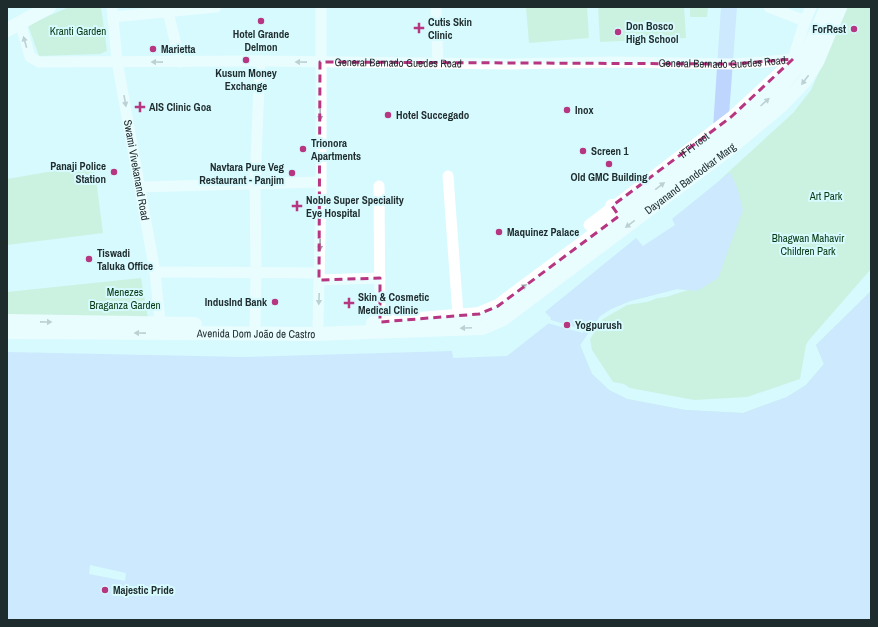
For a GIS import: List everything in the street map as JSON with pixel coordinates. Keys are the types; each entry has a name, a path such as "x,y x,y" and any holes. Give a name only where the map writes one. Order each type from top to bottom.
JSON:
{"main road":[{"path":"7,30 20,22 32,11 49,7"},
{"name":"Dayanand Bandodkar Marg","path":"504,319 717,142 739,133 782,105 804,82 805,60 827,7"},
{"name":"Dayanand Bandodkar Marg","path":"805,60 840,7"},
{"name":"Avenida Dom João de Castro","path":"7,332 255,326 318,326 480,314 498,306 642,191 717,142"},
{"name":"Avenida Dom João de Castro","path":"7,321 160,329 314,334 482,328 504,319"}],"street":[{"path":"112,12 216,7"},
{"path":"318,326 320,277 321,7"},
{"path":"436,7 438,64"},
{"path":"769,7 805,21"},
{"path":"805,60 805,21 811,7"},
{"path":"168,9 180,62"},
{"name":"Swami Vivekanand Road","path":"112,12 118,61 155,272 160,329"},
{"name":"General Bernado Guedes Road","path":"20,22 30,57 39,62 260,61 508,64 616,62 733,64 805,60"},
{"name":"IFFI root","path":"717,142 731,117 805,60"},
{"path":"255,326 255,184 260,61"},
{"path":"448,176 458,316"},
{"path":"140,187 320,182"},
{"path":"379,186 380,322"},
{"path":"589,225 616,211"},
{"path":"155,272 256,272 320,277 380,278"}],"highlighted area":[{"path":"793,59 731,117 612,206 619,216 498,306 479,314 380,322 380,278 319,280 320,62 733,64"}],"green space":[{"name":"Kranti Garden","path":"69,7 101,7 107,51 100,54 39,56 28,25"},
{"path":"526,7 587,7 589,38 529,43"},
{"path":"598,7 684,7 686,38 600,42"},
{"path":"690,7 708,7 707,17 690,17"},
{"name":"Bhagwan Mahavir Children Park","path":"848,7 871,7 871,269 809,340 806,345 800,379 747,397 694,400 630,388 624,384 613,382 592,350 590,339 603,319 627,305 647,302 688,290 677,289 630,301 611,309 600,316 580,345 592,374 609,390 627,399 685,410 743,413 787,397 806,385 824,364 816,345 871,291 871,382 773,430 465,404 629,277 724,176 793,113 811,90"},
{"path":"94,164 103,233 7,245 7,179"},
{"name":"Menezes Braganza Garden","path":"141,278 148,318 7,316 7,292"}],"water":[{"path":"721,7 737,7 729,115 713,128"},
{"path":"730,172 737,187 743,210 718,278 697,291 677,289 630,301 611,309 600,316 580,345 592,374 609,390 627,399 685,410 743,413 787,397 806,385 824,364 816,345 871,291 871,620 7,620 7,352 243,357 452,351 453,358 507,356 549,323 551,318 545,312 636,238 643,246 675,225 672,219"}],"pier":[{"path":"548,319 584,330 583,333 547,323"},
{"path":"90,565 126,573 125,581 89,574"}],"place":[{"name":"Hotel Grande Delmon","path":"261,21"},
{"name":"Cutis Skin Clinic","path":"419,28"},
{"name":"ForRest","path":"854,29"},
{"name":"Don Bosco High School","path":"618,32"},
{"name":"Marietta","path":"153,49"},
{"name":"Kusum Money Exchange","path":"246,60"},
{"name":"AIS Clinic Goa","path":"140,107"},
{"name":"Inox","path":"567,110"},
{"name":"Hotel Succegado","path":"388,115"},
{"name":"Trionora Apartments","path":"303,149"},
{"name":"Screen 1","path":"583,151"},
{"name":"Old GMC Building","path":"609,164"},
{"name":"Panaji Police Station","path":"114,172"},
{"name":"Navtara Pure Veg Restaurant - Panjim","path":"292,173"},
{"name":"Noble Super Speciality Eye Hospital","path":"297,206"},
{"name":"Maquinez Palace","path":"499,232"},
{"name":"Tiswadi Taluka Office","path":"89,259"},
{"name":"IndusInd Bank","path":"275,302"},
{"name":"Skin & Cosmetic Medical Clinic","path":"349,303"},
{"name":"Yogpurush","path":"567,325"},
{"name":"Majestic Pride","path":"105,590"}],"park label":[{"name":"Art Park","path":"826,196"}]}
